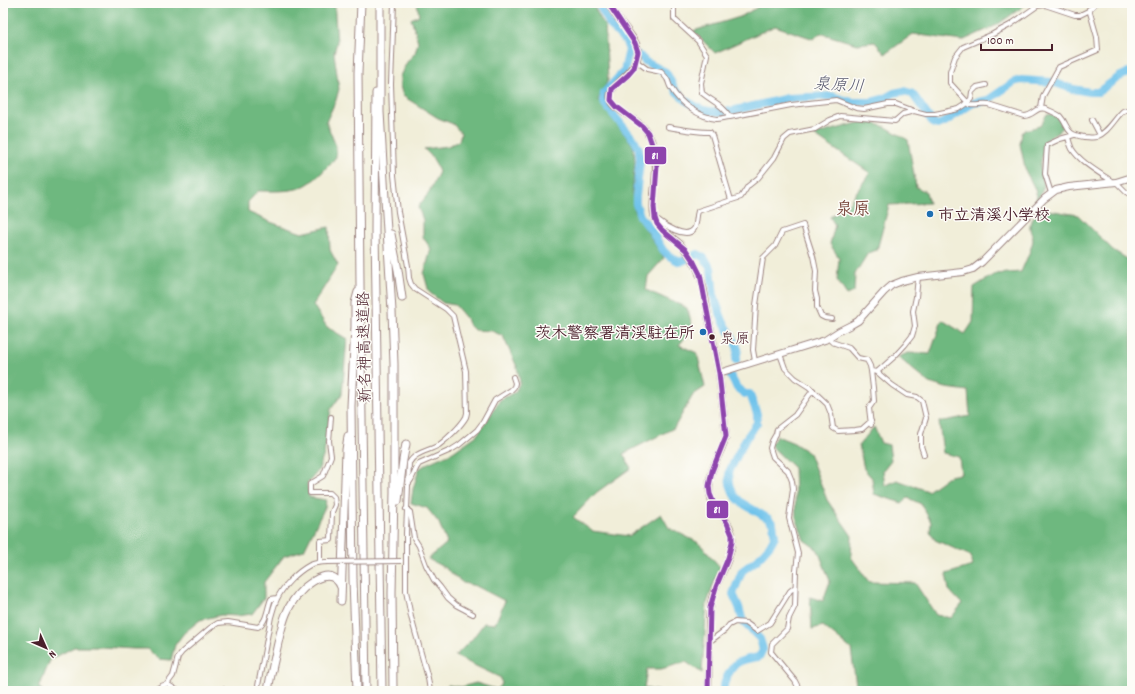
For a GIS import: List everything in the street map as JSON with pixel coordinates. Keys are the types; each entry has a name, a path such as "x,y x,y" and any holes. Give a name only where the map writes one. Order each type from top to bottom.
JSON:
{"highway":[{"name":"新名神高速道路","path":"360,3 358,72 366,691"},
{"name":"新名神高速道路","path":"379,3 376,46 375,214 382,691"},
{"path":"379,3 380,112 394,364 392,691"},
{"path":"385,198 402,298"},
{"path":"357,691 353,580 351,406 355,303 360,284"},
{"path":"341,601 346,450 351,406"},
{"path":"393,541 406,444"},
{"path":"268,691 283,622 290,605 309,584 324,576 337,579 341,588"},
{"path":"392,652 398,691"}],"main road":[{"path":"608,3 635,43 638,52 634,68 612,89 611,100 617,107 642,126 648,133 651,140 657,166 654,207 655,218 657,224 662,230 681,245 689,254 700,274 719,373 726,436 709,485 713,504 729,525 732,533 732,541 728,558 710,603 708,628 708,691"},
{"path":"719,373 825,340 838,330 858,321 892,285 918,277 963,272 973,269 982,262 1051,192 1069,187 1114,182 1132,176"}],"street":[{"path":"394,3 391,84 394,175 398,212 408,266 408,278 415,289 446,309 452,316 466,371 466,417 443,442 438,446 414,457 409,463 404,561 406,591 410,617 428,678 430,691"},
{"path":"675,3 674,19 698,41 706,55 702,93 727,111 730,117"},
{"path":"1075,135 1068,130 1056,113 1041,108 1029,116 1024,116 989,105 970,105 950,83 950,72 955,57 963,47 1010,25 1037,6 1045,5 1075,15 1080,15 1096,3"},
{"path":"1041,108 1043,96 1059,67 1098,50 1097,37 1089,9"},
{"path":"636,60 647,69 661,72 677,96 693,110 703,115 718,119 791,105 836,100 856,108 864,109 896,104 914,111 926,114 935,114 959,109 971,99 972,92 977,87 986,85"},
{"path":"1051,192 1045,174 1047,145 1075,135 1095,137 1100,135 1124,111 1132,108"},
{"path":"655,218 677,231 685,233 691,232 695,228 698,211 741,197 748,186 758,178 774,158 784,139 790,134 815,129 840,116 895,121 903,114 914,111"},
{"path":"1092,120 1100,135"},
{"path":"668,128 685,129 695,132 710,132 731,200"},
{"path":"1068,137 1071,148 1075,153 1092,168 1114,182 1126,192 1132,194"},
{"path":"755,361 753,342 756,305 763,258 775,246 782,232 803,225 816,270 814,291 818,299 817,307 821,316 832,319"},
{"path":"877,372 894,357 912,336 915,326 914,311 918,277"},
{"path":"780,354 784,368 795,378 813,390 827,404 831,414 833,428 838,431 862,429 871,423 869,408 874,401 870,366 867,360 858,358 849,348 832,342 828,338"},
{"path":"871,372 877,372 892,385 907,395 917,397 922,402 926,418 921,434 921,446 924,455"},
{"path":"408,483 413,477 416,467 419,464 451,450 477,430 483,422 494,400 514,387 515,383 513,377"},
{"path":"800,691 795,680 771,652 772,644 787,629 789,618 795,606 798,553 789,518 792,481 788,472 773,457 770,448 777,429 795,415 813,390"},
{"path":"320,562 320,541 330,540 332,512 335,505 334,497 330,493 310,493 310,484 323,476 331,456 329,441 331,417"},
{"path":"406,509 410,512 414,538 434,580 448,598 456,605 473,614"},
{"path":"258,691 273,607 277,598 301,571 310,565 320,562 404,561"},
{"path":"709,642 725,630 729,624 735,622 746,623 757,631 770,623 790,591 795,587"},
{"path":"153,691 167,684 173,676 178,657 210,628 218,623 228,622 258,627 264,622 272,599 277,598"},
{"path":"167,684 178,691"},
{"path":"219,691 222,689 228,691"}],"green space":[{"path":"3,3 335,3 337,42 334,53 339,89 336,100 326,122 336,146 336,157 312,181 298,189 258,191 248,202 248,212 270,222 302,233 329,227 330,250 338,265 313,305 327,327 347,339 342,394 331,409 324,454 318,471 307,484 309,497 326,500 325,507 304,550 284,556 264,582 264,598 252,614 237,616 221,615 200,620 184,633 175,645 171,660 159,659 147,649 74,647 50,660 39,688 43,691 3,691"},
{"path":"417,3 592,3 605,27 608,80 598,100 633,145 635,161 632,194 634,211 664,258 648,276 646,290 687,308 693,328 679,345 697,353 705,387 693,395 674,428 623,454 631,468 597,492 573,517 592,531 629,536 661,514 669,528 699,543 720,567 707,603 702,673 686,662 661,669 647,669 644,688 658,691 447,691 448,685 461,687 476,683 496,689 502,684 501,678 455,656 473,638 484,623 495,624 505,601 476,586 463,583 445,568 428,559 447,543 439,523 427,508 411,503 413,489 419,469 428,463 453,452 477,435 500,400 515,392 520,382 517,367 503,336 492,331 474,330 455,305 443,303 429,292 424,274 431,249 423,237 423,220 418,207 428,194 439,172 437,165 424,149 448,146 459,141 461,133 453,124 438,118 403,96 400,86 400,76 407,62 415,53 418,42 411,19 419,15"},
{"path":"759,3 1028,3 997,25 962,41 913,34 885,54 875,42 857,44 820,33 814,39 775,26 715,53 693,31 740,17 758,7"},
{"path":"1047,114 1058,117 1063,127 1047,140 1040,167 1044,185 1041,194 1035,202 1037,196 1026,172 1020,144 1022,133 1025,130 1040,126"},
{"path":"865,121 886,127 908,140 916,187 926,192 929,203 889,205 877,250 868,253 855,274 854,292 847,295 837,280 839,258 830,244 835,225 830,217 848,204 870,173 814,135"},
{"path":"1048,210 1078,215 1113,250 1132,262 1132,691 857,691 851,649 823,626 812,629 810,597 823,601 830,581 818,550 804,540 796,517 794,468 770,445 777,436 794,443 809,453 827,500 852,536 851,557 869,582 915,583 936,615 951,618 962,604 949,590 946,574 973,566 971,556 935,540 930,532 931,522 921,504 908,498 902,503 874,494 872,478 864,469 859,445 874,427 881,443 889,445 891,460 883,470 885,486 897,480 928,491 949,476 961,474 959,457 943,453 939,422 970,416 968,391 946,388 929,383 898,357 908,353 930,354 942,320 965,334 973,322 974,287 995,274 1021,272 1033,240 1030,229 1031,221 1038,213"}],"waterway":[{"path":"598,3 611,26 626,42 629,50 624,71 604,93 603,102 635,141 639,149 640,160 636,204 640,216 651,230 663,250 669,256 680,262 698,254 704,258 711,268 714,297 723,321 738,349 736,360"},
{"name":"泉原川","path":"629,50 641,57 646,62 666,72 676,91 688,102 703,110 723,112 788,98 832,96 852,102 871,102 883,99 894,93 904,91 911,93 914,96 933,123 937,125 945,122 973,103 988,100 1014,82 1021,80 1052,82 1073,89 1098,92 1119,77 1132,71"},
{"path":"724,691 724,684 735,665 742,661 759,657 763,649 760,639 743,622 739,607 733,594 742,571 757,560 770,545 775,536 773,524 769,519 742,503 734,495 730,484 729,472 745,440 757,423 757,414 750,394 745,394 737,388 730,375"}],"transit line":[{"name":"81","path":"608,3 635,43 638,52 634,68 612,89 611,100 617,107 642,126 648,133 655,153 657,166 654,207 655,218 657,224 662,230 686,250 700,274 719,373 726,436 712,471 709,486 710,494 715,506 727,523 732,535 732,542 728,558 716,587 710,608 708,691"}],"place":[{"name":"市立清溪小学校","path":"930,214"},
{"name":"茨木警察署清渓駐在所","path":"703,332"},
{"name":"泉原","path":"712,337"}],"district":[{"name":"泉原","path":"853,208"}]}
